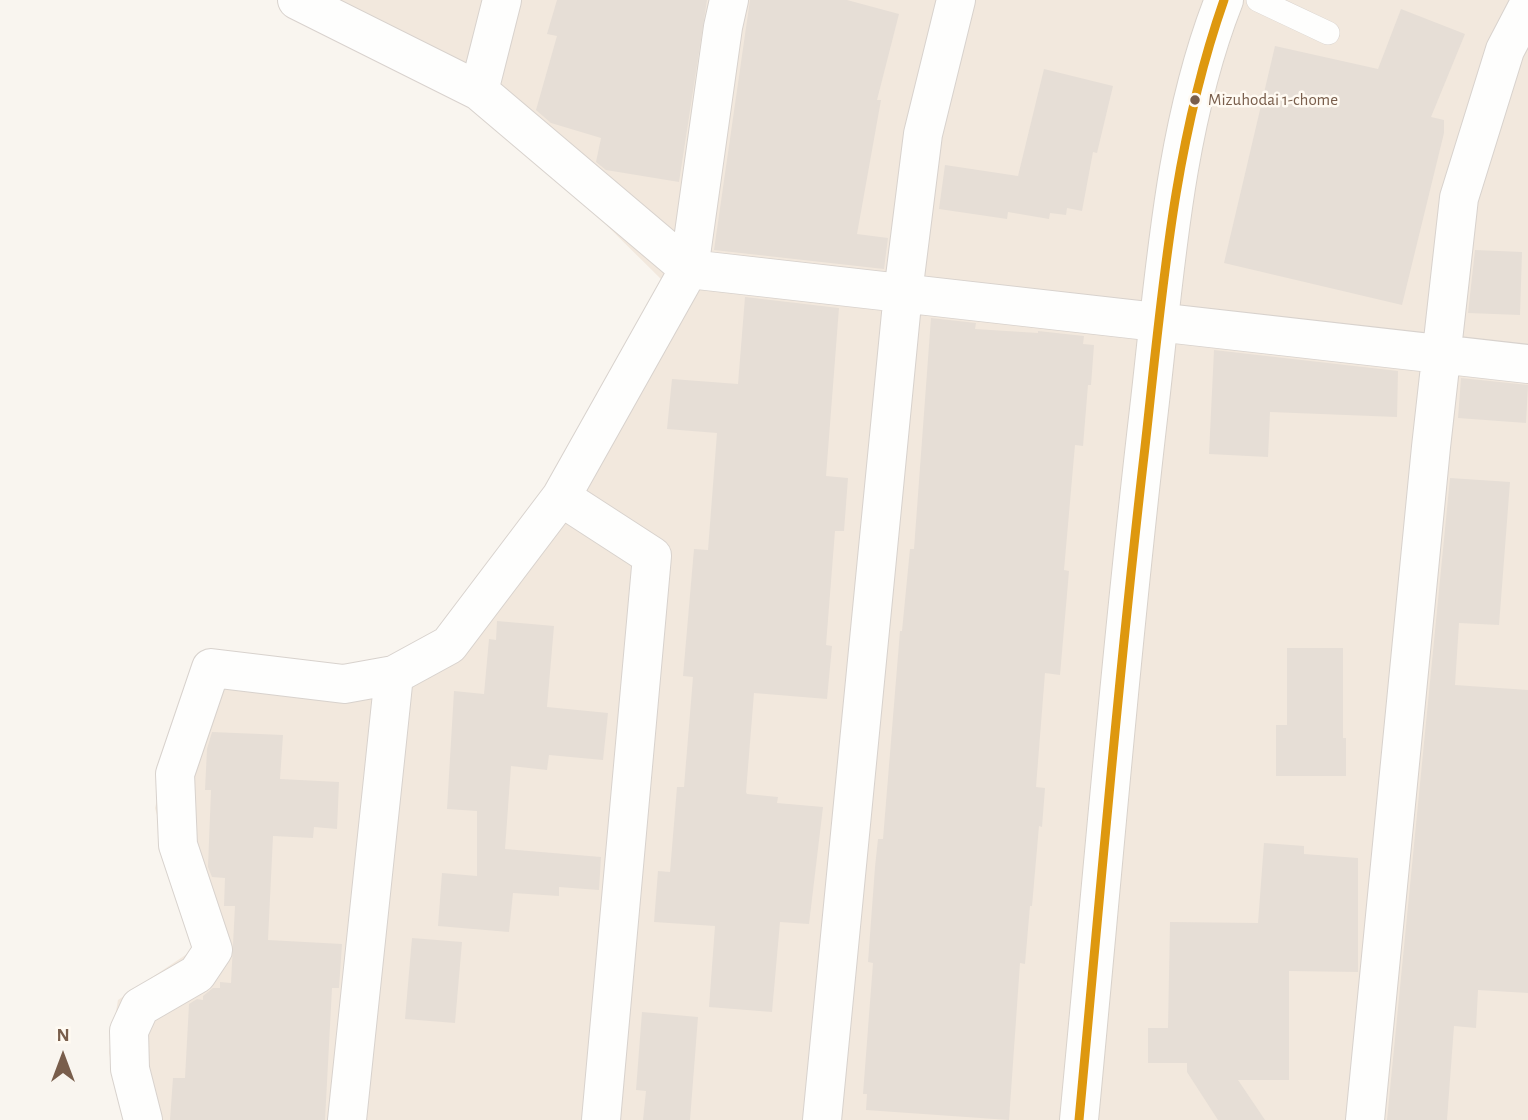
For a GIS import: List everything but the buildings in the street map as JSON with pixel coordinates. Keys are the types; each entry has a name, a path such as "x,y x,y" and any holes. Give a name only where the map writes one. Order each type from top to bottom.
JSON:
{"street":[{"path":"297,0 479,91 689,269 1528,364"},
{"path":"479,91 502,0"},
{"path":"142,1120 130,1069 128,1031 140,1007 197,974 213,950 177,845 175,774 211,668 344,684 394,675 449,645 561,497 689,269 723,27 730,0"},
{"path":"822,1120 903,293 923,134 956,0"},
{"path":"1079,1120 1136,524 1176,185 1208,40 1224,0"},
{"path":"1365,1120 1441,356 1460,198 1505,50 1528,6"},
{"path":"561,497 652,556 601,1120"},
{"path":"348,1120 394,675"}],"lane":[{"path":"1258,0 1328,33"}],"shaded area":[{"path":"336,0 1528,0 1528,1120 125,1120 115,1088 109,1052 118,1000 193,950 155,808 173,737 209,651 370,668 442,635 531,521 666,284 480,100"}],"transit line":[{"path":"1079,1120 1110,783 1164,277 1181,165 1207,55 1224,0"}],"place":[{"name":"Mizuhodai 1-chome","path":"1195,100"}]}
